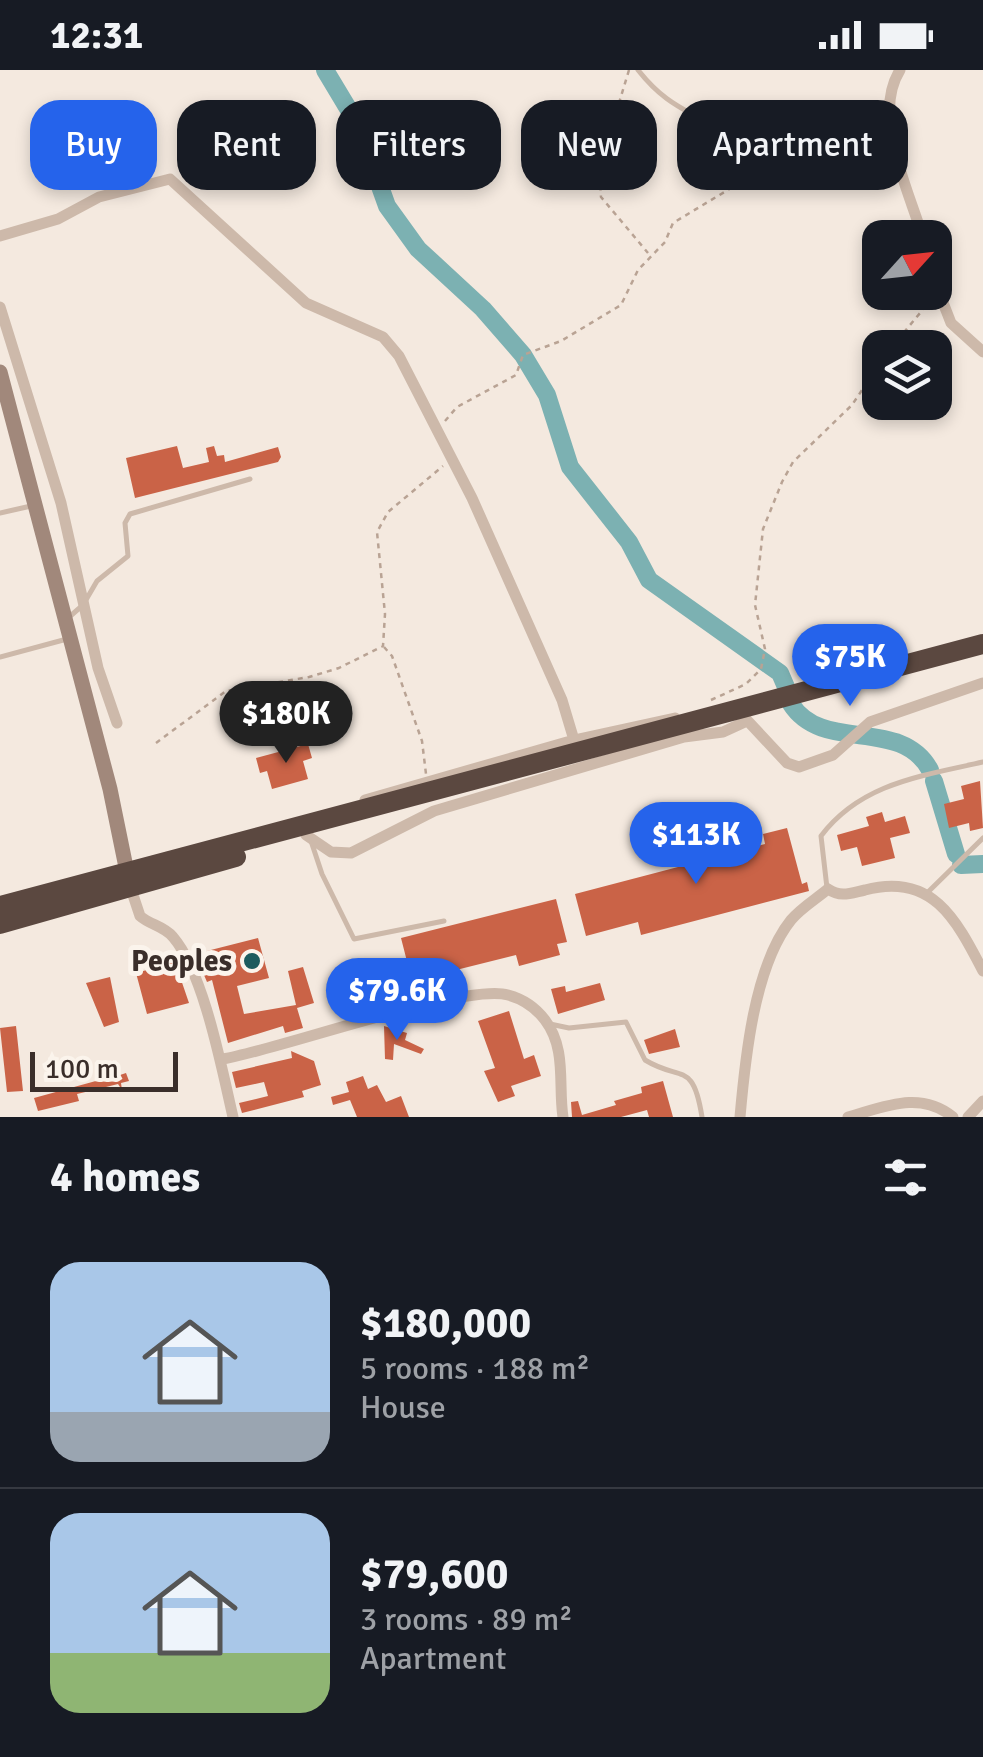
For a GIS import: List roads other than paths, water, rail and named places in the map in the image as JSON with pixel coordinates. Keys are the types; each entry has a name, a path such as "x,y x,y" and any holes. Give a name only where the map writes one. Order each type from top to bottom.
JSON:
{"highway":[{"path":"0,924 351,813 709,716 742,715 983,644"},
{"path":"0,906 129,881 308,837 346,822 351,813"}],"main road":[{"path":"0,372 129,881"}],"street":[{"path":"890,100 890,90 900,70"},
{"path":"0,236 58,218 99,197 170,179 306,303 383,336 412,377 454,462 556,685 574,740"},
{"path":"908,187 917,220"},
{"path":"0,306 61,503 83,605 116,722"},
{"path":"946,310 951,322 983,352"},
{"path":"308,837 331,852 350,853 434,810 684,737 723,732 742,715 787,764 799,766 833,755 870,722 983,683"},
{"path":"351,813 366,800 426,780 662,719 709,716"},
{"path":"129,881 140,916 177,942 223,1060 233,1117"},
{"path":"740,1117 745,1055 758,992 790,922 828,890 844,895 898,884 926,894 959,927 983,970"},
{"path":"223,1060 271,1051 370,1020 476,996 505,994 529,1004 547,1022 560,1060 562,1117"},
{"path":"848,1117 908,1100 942,1108 953,1117"},
{"path":"968,1117 983,1101"}],"lane":[{"path":"638,70 677,107"},
{"path":"65,620 83,605 97,581 128,556 124,523 130,514 250,479"},
{"path":"0,513 36,505"},
{"path":"0,658 70,638"},
{"path":"828,890 820,836 857,798 896,782 983,762"},
{"path":"308,837 354,939 444,921"},
{"path":"926,894 983,838"},
{"path":"547,1022 569,1028 626,1022 645,1060 680,1070 690,1080 702,1117"}],"waterway":[{"path":"325,70 358,125 387,206 418,249 483,309 523,355 547,395 570,467 629,542 649,580 780,673 786,687"},
{"path":"791,704 805,719 822,728 901,744 917,754 930,770"},
{"path":"934,781 956,854"},
{"path":"961,865 983,864"}],"place":[{"name":"Peoples","path":"252,961"}]}
